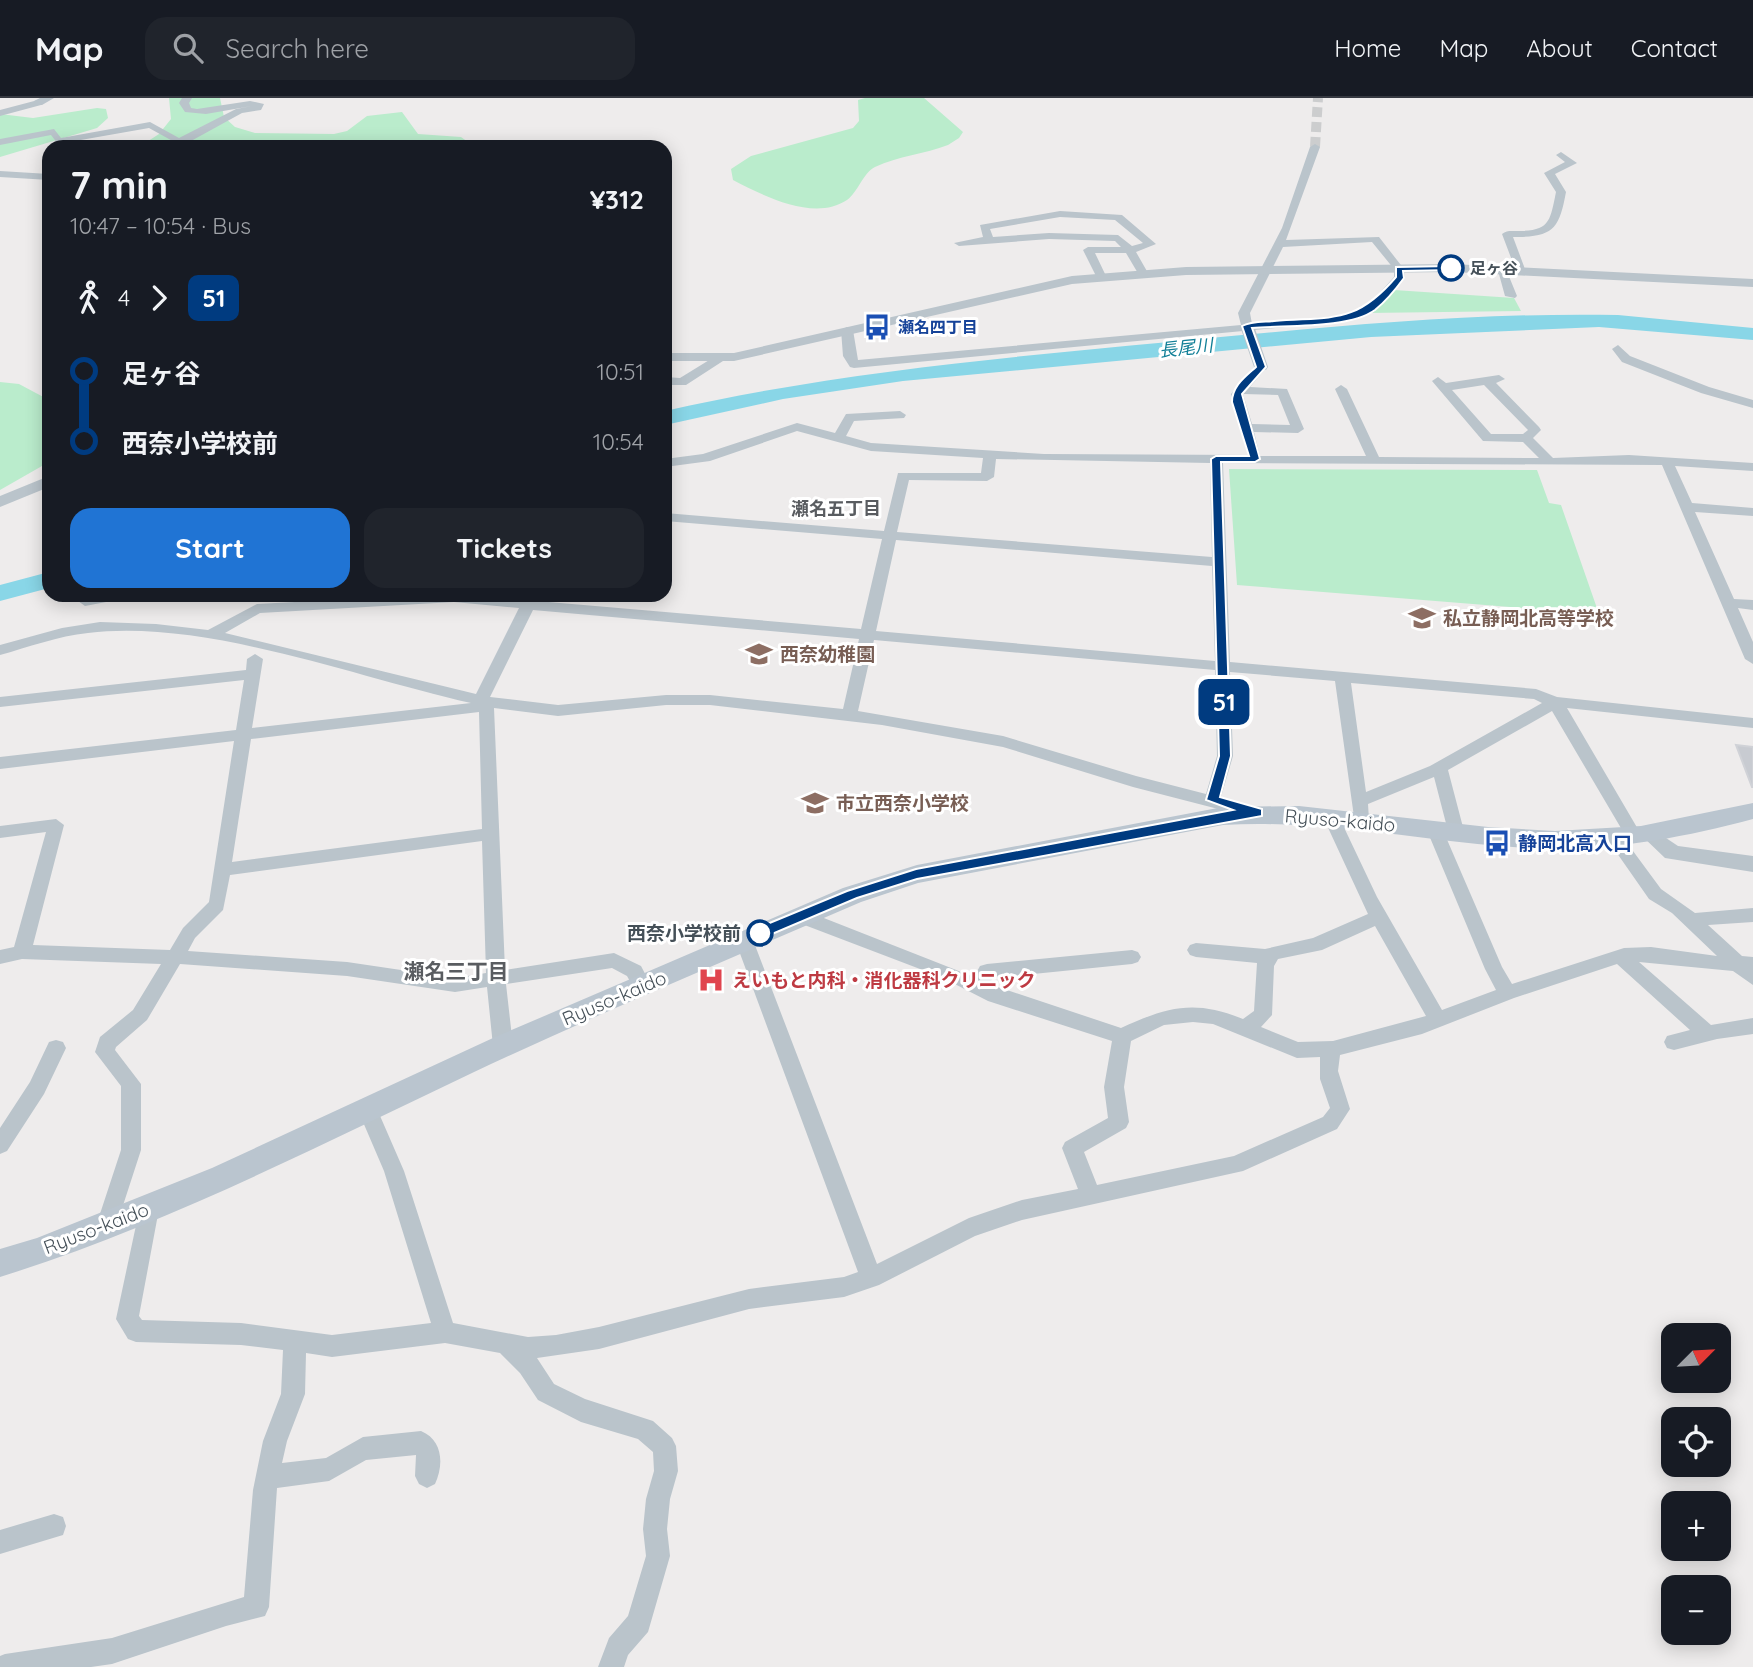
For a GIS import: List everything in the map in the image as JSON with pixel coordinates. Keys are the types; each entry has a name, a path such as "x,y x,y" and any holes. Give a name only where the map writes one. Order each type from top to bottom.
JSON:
{"main road":[{"name":"Ryuso-kaido","path":"0,1263 148,1209 503,1046 643,987 744,940 800,916 916,874 1223,816 1257,813 1332,819 1360,810 1445,830 1527,839 1633,836 1753,811"}],"street":[{"path":"13,110 15,98"},
{"path":"181,140 200,134 239,111 258,108 259,104 239,104 197,112 188,110 184,103 187,98"},
{"path":"0,113 43,101"},
{"path":"64,140 150,125 176,140"},
{"path":"0,142 44,132 54,132 58,140"},
{"path":"1255,459 1237,402 1239,390 1261,367 1244,313 1287,228 1315,147"},
{"path":"1520,269 1507,234 1535,234 1549,230 1556,222 1561,192 1549,173 1572,163 1560,155"},
{"path":"0,174 42,177"},
{"path":"989,240 984,227 1060,214 1118,217 1152,244 1130,250 1088,250 1101,276"},
{"path":"958,243 1049,236 1118,238 1130,250 1143,273"},
{"path":"847,330 849,356 854,364 1349,318 1370,310 1400,278 1399,269 1375,239 1278,244"},
{"path":"1501,269 1511,296"},
{"path":"672,357 719,358 1072,280 1143,273 1520,269 1753,283"},
{"path":"1618,349 1626,359 1705,390 1753,404"},
{"path":"672,382 682,382 719,358"},
{"path":"1526,438 1535,430 1493,380 1441,384 1487,438 1526,438 1550,462"},
{"path":"1341,389 1375,461"},
{"path":"1239,390 1283,392 1298,429 1245,428"},
{"path":"839,439 850,417 900,415"},
{"path":"672,462 705,458 786,428 797,427 889,449 1044,458 1550,462 1667,460 1753,467"},
{"path":"849,716 903,476 987,477 990,454"},
{"path":"1212,800 1225,756 1216,459"},
{"path":"1667,460 1729,603 1750,643 1753,659"},
{"path":"0,502 42,484"},
{"path":"1688,507 1753,512"},
{"path":"672,518 1220,562"},
{"path":"211,635 258,602"},
{"path":"0,763 474,708 483,700 530,602"},
{"path":"550,602 869,635 1223,664 1536,694 1555,702 1753,723"},
{"path":"1729,603 1753,605"},
{"path":"0,650 98,627 211,635 483,700 570,710 683,697 849,716 986,737 1257,813"},
{"path":"0,702 255,666 217,905 189,933 140,1014 107,1043 105,1052 131,1084 131,1150 108,1223"},
{"path":"1342,676 1360,810 1440,769 1555,702"},
{"path":"483,700 496,981 503,1046"},
{"path":"1555,702 1633,836 1655,894 1744,964 1753,978"},
{"path":"1440,769 1445,830 1494,969 1508,993"},
{"path":"1332,819 1351,866 1438,1020"},
{"path":"0,832 56,825 22,952"},
{"path":"222,870 491,834"},
{"path":"1633,836 1672,853 1753,864"},
{"path":"1690,920 1753,915"},
{"path":"800,916 948,971 995,996 1122,1036 1162,1018 1193,1014 1215,1016 1297,1050 1333,1049 1438,1020 1508,993 1620,956 1651,954 1744,964"},
{"path":"1196,950 1269,957 1287,948 1317,945 1378,917"},
{"path":"744,940 871,1278"},
{"path":"0,957 22,952 176,957 346,969 455,985 496,981 614,960 634,971 643,987"},
{"path":"1620,956 1707,1034"},
{"path":"978,987 987,971 1085,963 1099,958 1132,957"},
{"path":"1244,1029 1263,1015 1265,965 1269,957"},
{"path":"1674,1042 1753,1026"},
{"path":"1092,1197 1072,1148 1119,1122 1114,1087 1122,1036"},
{"path":"0,1145 37,1088 57,1048"},
{"path":"148,1209 127,1319 136,1331 241,1334 332,1346 445,1332 528,1348 567,1344 749,1299 844,1287 871,1278 969,1228 1022,1210 1236,1165 1330,1123 1339,1109 1326,1059 1333,1049"},
{"path":"367,1108 394,1171 445,1332"},
{"path":"501,1342 516,1352 546,1392 581,1410 645,1429 664,1446 666,1471 658,1499 655,1529 658,1556 639,1623 618,1647 611,1667"},
{"path":"5,1667 111,1651 226,1613 256,1607 268,1477 275,1441 293,1394 295,1343"},
{"path":"268,1477 329,1469 363,1449 421,1443 428,1451 427,1476"},
{"path":"0,1542 54,1526"}],"green space":[{"path":"169,98 220,98 224,117 235,127 255,133 334,134 347,131 367,116 402,112 418,134 461,137 465,140 150,140 159,134 171,119"},
{"path":"924,98 963,132 948,145 875,167 851,197 834,206 805,208 789,204 733,180 731,169 751,156 853,128 859,121 858,100"},
{"path":"97,108 106,109 108,118 97,128 57,140 42,140 42,144 0,157 0,114 33,118"},
{"path":"1394,290 1514,298 1521,311 1367,313"},
{"path":"0,382 19,384 42,396 42,466 0,490"},
{"path":"1229,469 1537,470 1549,503 1561,505 1599,614 1237,585"}],"building":[{"path":"1736,745 1753,747 1753,787 1752,787"}],"waterway":[{"name":"長尾川","path":"672,416 783,393 903,375 1371,331 1485,324 1618,321 1753,334"},
{"name":"長尾川","path":"0,593 42,582"}],"tunnel":[{"path":"1315,147 1318,98"}],"bus line":[{"name":"51","path":"760,933 852,895 916,874 1223,816 1257,813 1212,800 1225,756 1216,459 1255,459 1237,402 1237,394 1242,386 1261,367 1261,359 1247,326 1349,318 1370,310 1382,299 1400,278 1399,269 1451,268"}],"place":[{"name":"足ヶ谷","path":"1451,268"},
{"name":"瀬名四丁目","path":"877,327"},
{"name":"私立静岡北高等学校","path":"1422,618"},
{"name":"西奈幼稚園","path":"759,654"},
{"name":"市立西奈小学校","path":"815,803"},
{"name":"静岡北高入口","path":"1497,843"},
{"name":"西奈小学校前","path":"760,933"},
{"name":"えいもと内科・消化器科クリニック","path":"711,980"}],"district":[{"name":"瀬名五丁目","path":"836,509"},
{"name":"瀬名三丁目","path":"456,972"}]}
